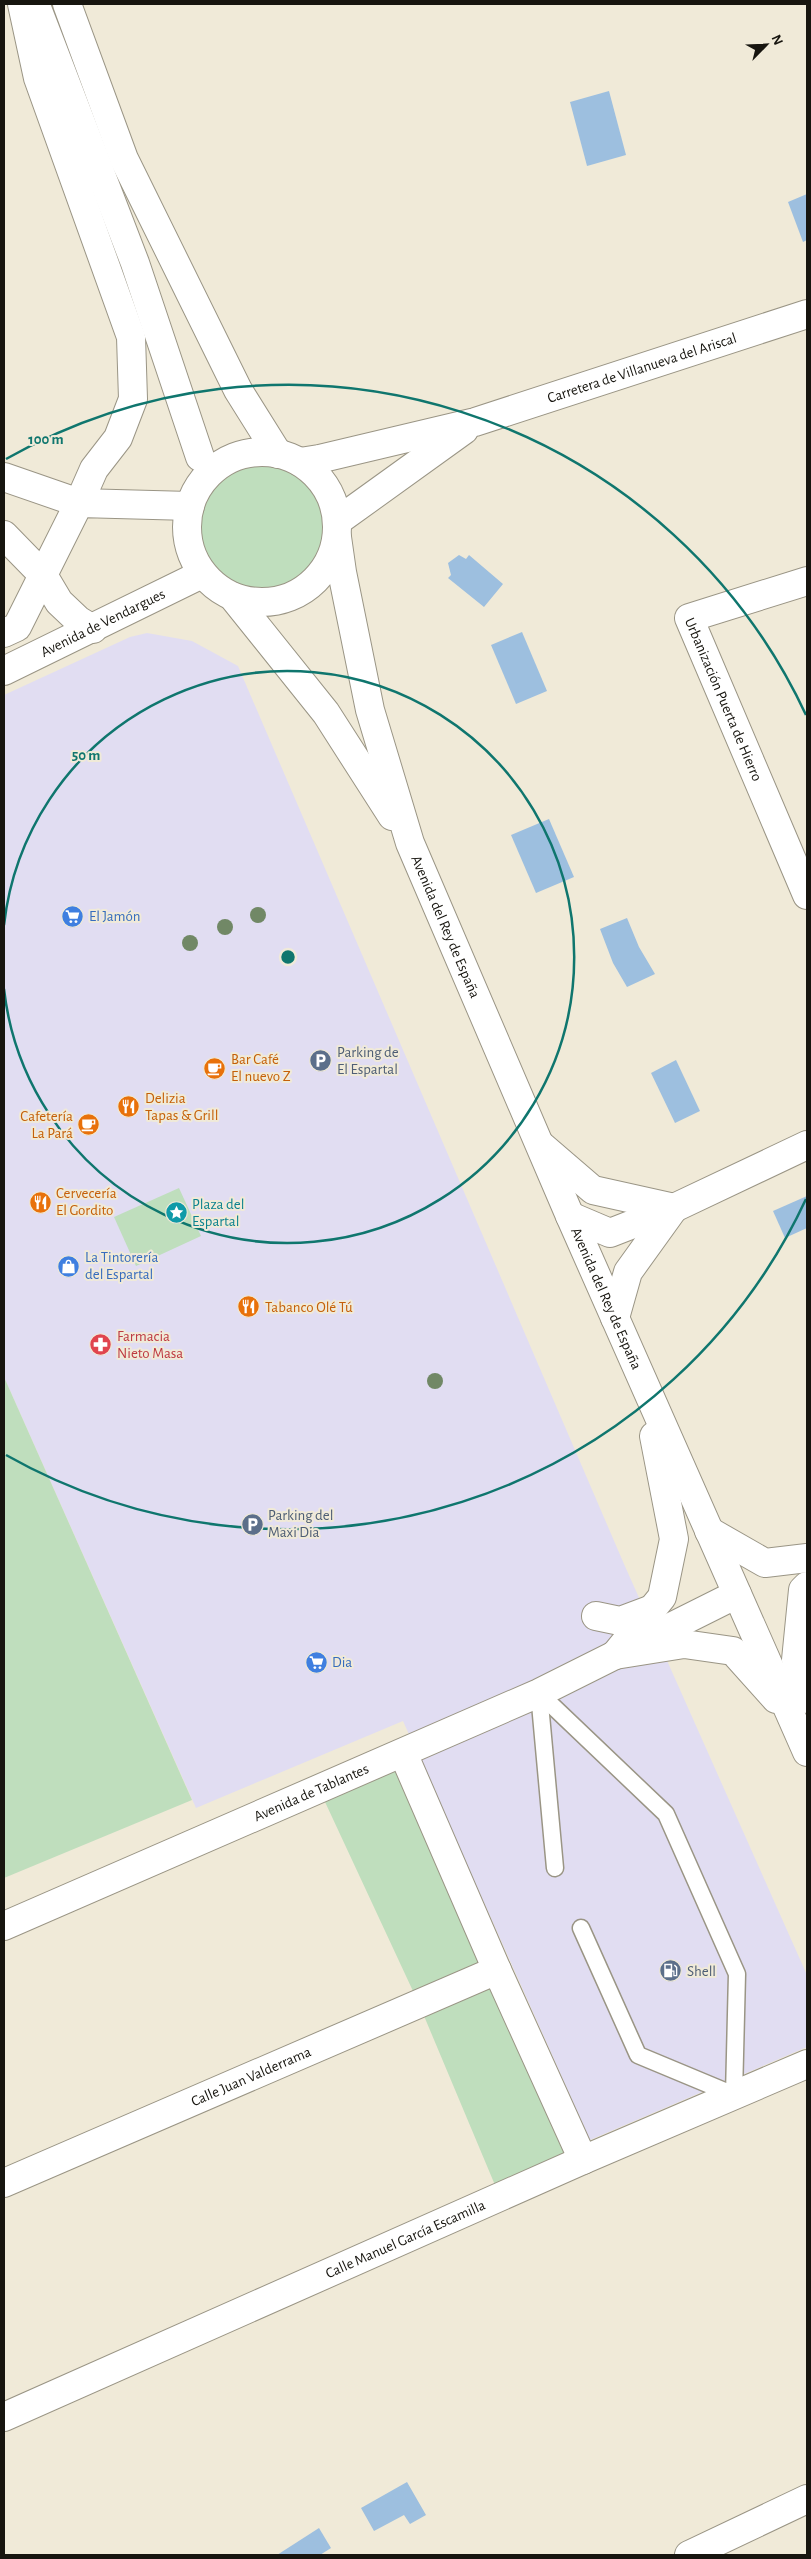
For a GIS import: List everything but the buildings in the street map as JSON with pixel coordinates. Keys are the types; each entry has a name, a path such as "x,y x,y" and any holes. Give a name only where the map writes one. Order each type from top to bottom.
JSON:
{"main road":[{"path":"4,633 17,627 94,470 118,438 132,398 131,337 38,78 22,4"},
{"path":"35,4 135,263 197,482"},
{"path":"67,4 124,159 238,390 289,458 320,478 338,528 330,562 314,583 292,597 258,603 233,597 202,574 190,547 188,532 197,482 124,159"},
{"name":"Carretera de Villanueva del Ariscal","path":"476,422 807,314"},
{"path":"4,477 79,503 197,482 234,457 252,452 289,458 319,460 476,422"},
{"path":"338,528 476,422"},
{"name":"Avenida del Rey de España","path":"338,528 342,572 370,710 410,843 570,1216 738,1594 799,1708 807,1752"},
{"path":"4,535 43,575 59,602 78,620 93,629"},
{"name":"Avenida de Vendargues","path":"4,671 202,574"},
{"name":"Urbanización Puerta de Hierro","path":"807,581 690,618 807,895"},
{"name":"Avenida del Rey de España","path":"233,597 326,713 410,843"},
{"path":"539,1143 593,1190 674,1208"},
{"path":"570,1216 610,1233 674,1208 807,1145"},
{"path":"615,1654 662,1597 674,1539 659,1453 619,1327 628,1272 674,1208"},
{"path":"710,1531 765,1564 807,1558"},
{"path":"799,1708 796,1660 803,1590 807,1586"},
{"name":"Avenida de Tablantes","path":"4,1926 539,1693 738,1594"},
{"path":"596,1616 620,1621 652,1609"},
{"path":"615,1654 684,1644 733,1651 799,1708"},
{"path":"404,1753 497,1970 583,2160"},
{"name":"Calle Juan Valderrama","path":"4,2183 497,1970"},
{"name":"Calle Manuel García Escamilla","path":"4,2417 583,2160 807,2064"},
{"path":"689,2555 807,2499"}],"lane":[{"path":"539,1693 555,1868"},
{"path":"539,1693 666,1814 737,1974 734,2095 638,2055 582,1928"}],"shaded area":[{"path":"147,633 192,641 238,666 624,1564 807,1975 807,2047 590,2140 403,1721 196,1808 4,1377 4,695 130,637"}],"green space":[{"path":"263,463 287,468 299,474 308,482 316,491 322,503 327,527 322,551 316,563 308,572 299,580 287,586 263,591 239,586 227,580 218,572 210,563 204,551 199,527 204,503 210,491 218,482 227,474 239,468"},
{"path":"179,1188 201,1236 136,1266 114,1217"},
{"path":"4,1377 192,1800 4,1878"},
{"path":"403,1753 583,2160 500,2197 419,2004 319,1789"}],"water":[{"path":"609,91 626,155 587,166 570,102"},
{"path":"807,194 807,240 803,242 788,202"},
{"path":"459,555 466,559 469,555 503,584 484,607 448,578 451,575 448,563"},
{"path":"522,632 547,691 516,704 491,645"},
{"path":"549,819 574,877 536,893 511,835"},
{"path":"627,918 639,947 655,974 627,987 613,963 600,929"},
{"path":"676,1060 700,1111 675,1123 651,1073"},
{"path":"807,1196 807,1228 785,1238 773,1211"},
{"path":"407,2482 426,2515 410,2524 404,2515 374,2531 361,2508"},
{"path":"319,2528 331,2548 320,2555 277,2555"}],"place":[{"name":"El Jamón","path":"73,916"},
{"name":"Parking de El Espartal","path":"321,1061"},
{"name":"Bar Café El nuevo Z","path":"215,1068"},
{"name":"Delizia Tapas & Grill","path":"129,1107"},
{"name":"Cafetería La Pará","path":"89,1125"},
{"name":"Cervecería El Gordito","path":"40,1202"},
{"name":"Plaza del Espartal","path":"176,1213"},
{"name":"La Tintorería del Espartal","path":"69,1266"},
{"name":"Tabanco Olé Tú","path":"249,1307"},
{"name":"Farmacia Nieto Masa","path":"101,1345"},
{"name":"Parking del Maxi Dia","path":"252,1524"},
{"name":"Dia","path":"316,1662"},
{"name":"Shell","path":"671,1971"}]}
